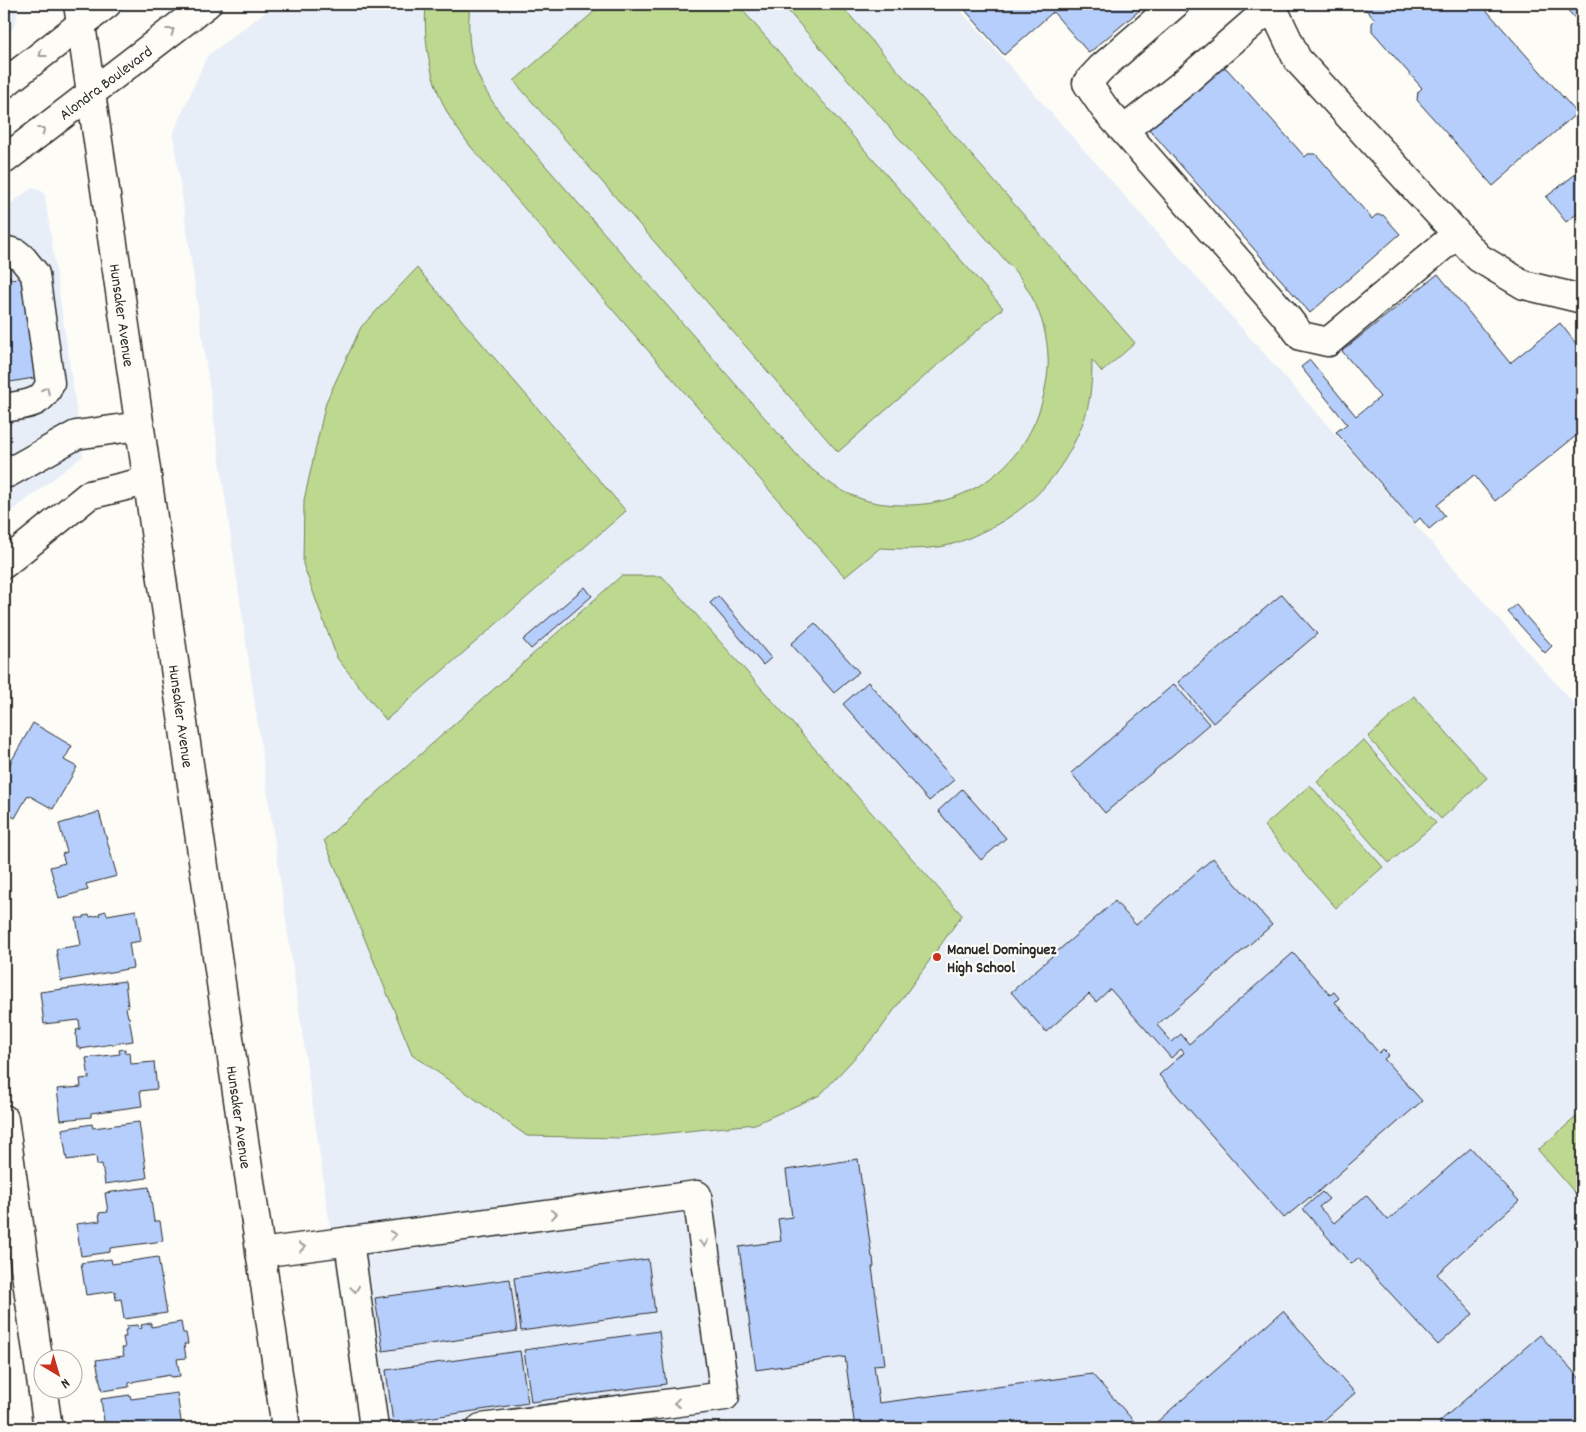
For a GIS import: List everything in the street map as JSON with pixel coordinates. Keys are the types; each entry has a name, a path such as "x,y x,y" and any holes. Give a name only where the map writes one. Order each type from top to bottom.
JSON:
{"street":[{"path":"4,84 80,14 107,4"},
{"name":"Alondra Boulevard","path":"4,160 207,4"},
{"path":"1175,4 1087,82 1105,108 1301,336 1328,342 1457,234"},
{"path":"1124,130 1180,86 1272,5 1297,59 1479,258 1524,285 1582,299"},
{"name":"Hunsaker Avenue","path":"80,14 286,1428"},
{"path":"4,250 16,253 24,259 35,274 50,383 47,392 41,399 31,404 4,408"},
{"path":"4,467 8,473 76,435 139,426"},
{"path":"4,564 89,495 148,481"},
{"path":"4,1119 42,1427"},
{"path":"260,1253 697,1195 725,1396 481,1428"},
{"path":"349,1241 374,1428"}],"shaded area":[{"path":"4,4 18,4 19,6 16,22 11,31 4,37"},
{"name":"Manuel Dominguez High School","path":"276,4 955,4 1582,713 1582,1428 359,1428 173,134 207,56"},
{"path":"34,188 43,192 45,196 83,456 4,517 4,209"}],"green space":[{"path":"426,4 470,4 469,37 474,65 486,91 505,119 804,463 840,490 868,501 895,505 933,503 956,497 995,475 1025,441 1035,421 1043,398 1047,378 1047,346 1040,314 1019,276 782,4 840,4 1135,343 1102,372 1092,360 1089,403 1078,436 1069,453 1046,484 1018,511 984,531 950,545 921,549 880,548 845,577 458,130 441,99 432,73 427,46"},
{"path":"603,4 737,4 1003,308 838,452 514,81"},
{"path":"417,268 626,511 386,720 337,658 303,564 304,500 326,402 361,327"},
{"path":"621,576 662,576 962,915 877,1034 820,1095 755,1124 621,1138 527,1136 412,1054 324,840"},
{"path":"1414,696 1487,778 1441,819 1368,737"},
{"path":"1363,740 1436,823 1389,863 1317,782"},
{"path":"1310,785 1383,867 1336,908 1264,826"},
{"path":"1576,1117 1582,1124 1582,1201 1538,1150"}],"building":[{"path":"960,4 1147,4 1089,53 1053,12 1004,55"},
{"path":"1361,4 1481,4 1577,113 1493,186 1417,100 1418,92 1422,88 1372,31 1372,23 1375,20"},
{"path":"1562,4 1582,4 1582,26"},
{"path":"1223,67 1227,69 1305,157 1308,154 1316,154 1372,219 1376,215 1383,215 1400,234 1310,313 1149,129"},
{"path":"1582,169 1582,210 1566,222 1546,197"},
{"path":"1438,274 1510,363 1560,323 1582,351 1582,431 1495,501 1474,475 1437,505 1445,516 1429,529 1420,518 1415,523 1336,432 1347,424 1301,367 1310,360 1356,416 1380,397 1342,351"},
{"path":"10,276 10,279 26,277 40,377 4,383 4,277"},
{"path":"585,587 592,596 531,649 523,640"},
{"path":"1282,594 1317,634 1213,723 1178,682"},
{"path":"718,596 771,658 763,665 710,603"},
{"path":"1516,605 1552,646 1545,653 1508,612"},
{"path":"815,623 859,672 834,693 791,644"},
{"path":"868,682 954,780 929,801 843,704"},
{"path":"1174,684 1209,724 1105,813 1071,773"},
{"path":"33,723 72,746 64,760 77,767 53,809 28,795 15,818 4,812 4,774"},
{"path":"962,789 1006,838 981,860 938,811"},
{"path":"99,812 117,876 86,884 88,890 59,898 50,867 65,863 62,854 67,852 59,824"},
{"path":"1213,858 1272,925 1157,1025 1172,1042 1181,1034 1189,1044 1293,953 1330,995 1334,992 1339,998 1335,1002 1379,1053 1383,1049 1389,1055 1384,1059 1422,1101 1311,1198 1284,1218 1159,1075 1184,1053 1181,1049 1171,1058 1110,989 1096,1002 1089,994 1046,1032 1011,992 1115,901 1136,925"},
{"path":"136,910 141,941 129,943 133,968 61,981 56,949 81,945 76,918 100,915 99,913 106,911 107,915"},
{"path":"125,981 128,1007 126,1008 133,1041 80,1049 80,1047 77,1047 76,1033 76,1030 80,1029 79,1020 44,1024 40,992"},
{"path":"125,1049 125,1053 130,1052 131,1064 154,1062 157,1089 140,1091 142,1106 91,1113 91,1117 61,1120 57,1089 81,1087 80,1079 89,1078 86,1058 120,1054 119,1050"},
{"path":"139,1122 147,1178 105,1184 102,1164 97,1165 96,1156 67,1160 62,1129 92,1124 93,1128"},
{"path":"1471,1148 1519,1201 1437,1274 1473,1314 1438,1345 1358,1258 1351,1264 1303,1209 1322,1192 1329,1199 1319,1207 1334,1223 1366,1195 1388,1220"},
{"path":"858,1159 873,1257 874,1267 872,1267 885,1364 874,1365 879,1403 1092,1374 1140,1428 855,1428 845,1357 756,1370 739,1247 781,1241 778,1219 792,1217 786,1170"},
{"path":"149,1187 154,1221 160,1221 163,1241 110,1248 110,1252 81,1256 76,1224 100,1221 99,1213 108,1212 105,1193"},
{"path":"158,1257 167,1313 124,1319 121,1299 116,1300 115,1291 86,1295 81,1263 111,1259 112,1264"},
{"path":"648,1259 655,1312 521,1331 514,1278"},
{"path":"510,1279 517,1331 383,1351 375,1298"},
{"path":"1283,1311 1355,1393 1315,1428 1150,1428"},
{"path":"181,1322 188,1344 184,1344 186,1358 177,1359 180,1376 171,1377 170,1375 136,1381 129,1383 129,1387 102,1391 96,1360 124,1356 122,1348 125,1348 123,1337 126,1337 125,1330 127,1330 127,1326 138,1325 139,1329 142,1328 141,1325 151,1323 151,1327"},
{"path":"659,1331 666,1384 531,1402 524,1350"},
{"path":"1540,1335 1582,1381 1582,1428 1436,1428 1441,1424 1439,1422"},
{"path":"520,1351 528,1403 393,1423 386,1370"},
{"path":"177,1393 182,1428 105,1428 101,1399 130,1395 131,1399"}],"place":[{"name":"Manuel Dominguez High School","path":"937,957"}]}
